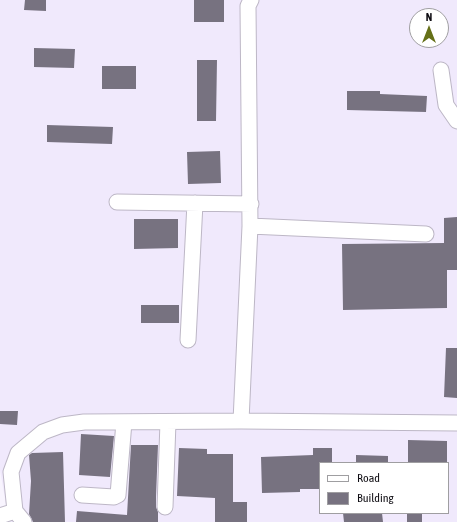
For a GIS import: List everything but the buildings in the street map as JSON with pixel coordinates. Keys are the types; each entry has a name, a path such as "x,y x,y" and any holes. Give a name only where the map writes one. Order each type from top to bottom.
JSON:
{"street":[{"path":"241,421 250,226 248,6 252,0"},
{"path":"441,70 446,105 457,121"},
{"path":"117,202 250,204"},
{"path":"188,340 195,203"},
{"path":"250,226 426,234"},
{"path":"0,516 19,516 11,472 18,453 43,432 62,425 84,422 241,421 457,424"},
{"path":"82,494 114,497 118,494 124,422"},
{"path":"165,507 168,422"}],"shaded area":[{"path":"0,0 457,0 457,522 9,522 0,470"}]}
